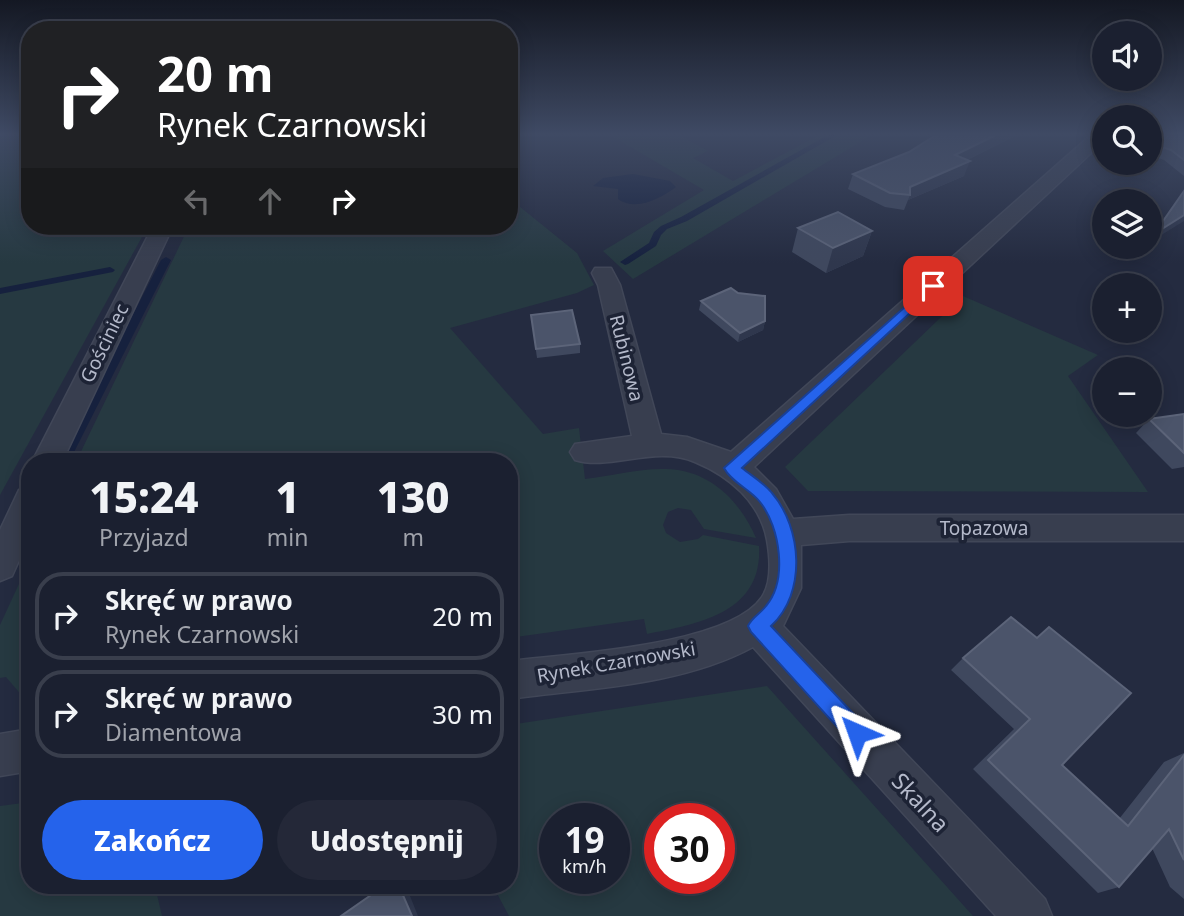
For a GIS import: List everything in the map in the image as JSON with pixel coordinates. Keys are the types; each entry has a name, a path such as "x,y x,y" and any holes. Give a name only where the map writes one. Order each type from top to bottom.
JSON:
{"street":[{"path":"732,468 1054,178"},
{"name":"Gościniec","path":"51,453 158,235"},
{"name":"Rubinowa","path":"603,272 610,285 649,446"},
{"name":"Rynek Czarnowski","path":"518,679 680,655 730,639 758,626 774,611 785,586 785,533 766,498 732,468 701,451 649,446 585,452"},
{"path":"0,566 21,519"},
{"name":"Topazowa","path":"785,533 849,528 1184,528"},
{"name":"Skalna","path":"758,626 1028,916"},
{"path":"0,755 21,752"}],"shaded area":[{"path":"0,178 21,178 21,235 143,235 0,495"},
{"path":"683,178 727,178 733,181 739,178 801,178 633,279 603,251 704,190"},
{"path":"518,205 577,253 594,285 577,293 450,328 543,434 579,428 585,479 666,469 696,475 722,490 741,512 756,538 704,529 691,510 678,508 668,512 663,525 666,533 680,542 698,539 703,535 759,546 757,569 750,587 739,601 724,611 687,625 647,634 644,619 518,637 518,453 80,453 185,235 518,235"},
{"path":"963,296 1098,355 1068,376 1092,411 1092,427 1103,427 1148,492 808,491 785,467"},
{"path":"21,580 21,694 6,677 0,678 0,625"},
{"path":"767,686 973,916 509,916 497,894 518,894 518,724"},
{"path":"21,803 21,894 157,894 162,916 0,916 0,806"}],"water":[{"path":"603,178 653,178 670,181 676,187 656,199 633,204 618,199 618,189 593,186"}],"building":[{"path":"860,178 931,178 910,187 910,195 890,193"},
{"path":"1184,191 1184,215 1162,229 1162,223"},
{"path":"838,212 872,231 833,248 798,228"},
{"path":"731,288 738,293 765,296 765,321 740,333 701,301"},
{"path":"572,310 580,344 536,349 531,315"},
{"path":"1184,414 1184,453 1157,427 1162,427 1162,417"},
{"path":"1011,617 1037,638 1049,627 1131,693 1062,765 1128,826 1184,755 1184,860 1169,829 1119,887 988,760 1030,719 963,658"},
{"path":"373,894 402,894 412,916 341,916"}],"waterway":[{"path":"625,262 653,244 664,227 684,219 757,178"},
{"path":"68,453 166,260"},
{"path":"0,291 110,270"}],"route":[{"path":"857,733 758,626 774,611 785,586 785,533 766,498 732,468 933,286"}]}
